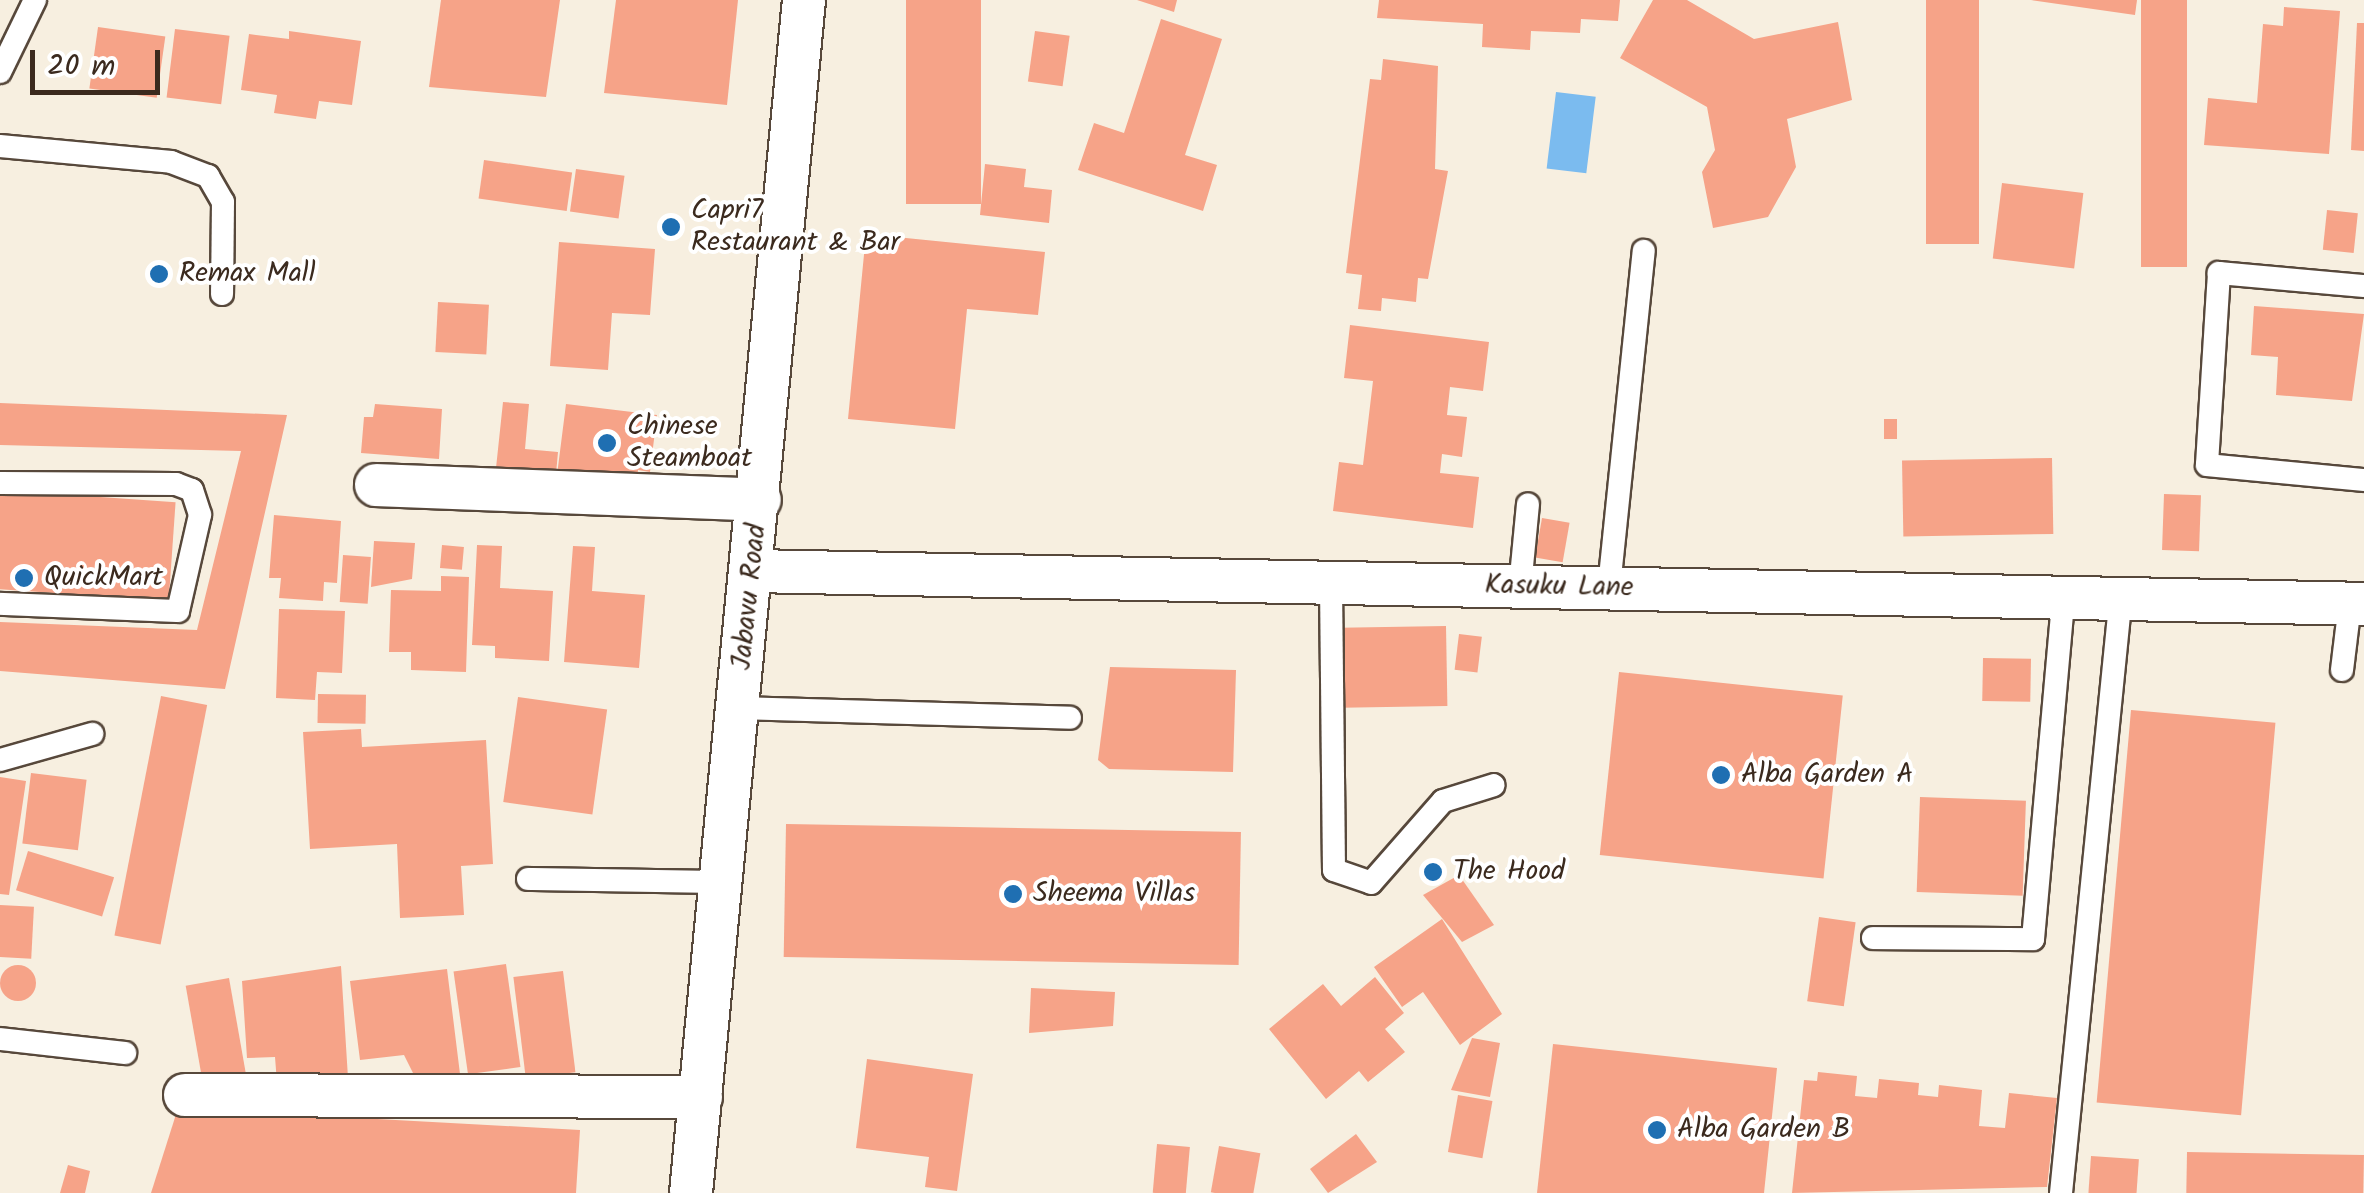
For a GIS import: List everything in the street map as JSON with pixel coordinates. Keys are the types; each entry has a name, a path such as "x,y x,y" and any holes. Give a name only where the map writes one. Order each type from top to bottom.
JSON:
{"street":[{"name":"Jabavu Road","path":"691,1193 760,500 804,0"},
{"path":"376,485 760,500"},
{"name":"Kasuku Lane","path":"753,571 2121,595 2357,604"},
{"path":"185,1095 701,1097"}],"lane":[{"path":"0,72 35,0"},
{"path":"0,146 171,162 208,176 223,202 222,294"},
{"path":"1609,587 1644,251"},
{"path":"2364,286 2219,272 2207,465 2364,480"},
{"path":"0,483 176,484 192,490 200,516 178,610 0,604"},
{"path":"1520,587 1528,504"},
{"path":"1331,584 1334,870 1371,883 1442,801 1494,785"},
{"path":"1873,938 2033,939 2064,594"},
{"path":"2060,1193 2121,595"},
{"path":"2342,670 2357,604"},
{"path":"740,708 1070,718"},
{"path":"0,760 92,734"},
{"path":"528,879 722,882"},
{"path":"0,1039 125,1053"}],"water":[{"path":"1556,92 1596,97 1586,173 1547,168"}],"building":[{"path":"441,0 560,0 546,97 429,87"},
{"path":"616,0 738,0 727,105 604,93"},
{"path":"906,0 981,0 981,204 906,204"},
{"path":"1137,0 1177,0 1174,12"},
{"path":"1379,0 1620,0 1618,21 1581,19 1580,33 1531,31 1530,50 1482,47 1483,24 1377,18"},
{"path":"1653,0 1687,0 1754,39 1838,22 1852,100 1787,119 1796,167 1768,217 1713,228 1702,172 1715,150 1707,107 1620,58"},
{"path":"1926,0 1979,0 1979,244 1926,244"},
{"path":"2031,0 2137,0 2135,15"},
{"path":"2141,0 2187,0 2187,267 2141,267"},
{"path":"2284,7 2340,11 2329,154 2204,145 2208,98 2257,103 2263,24 2283,26"},
{"path":"1161,19 1222,39 1185,155 1217,165 1203,211 1078,170 1094,123 1124,133"},
{"path":"2357,23 2364,23 2364,151 2351,150"},
{"path":"98,27 165,36 157,98 89,88"},
{"path":"175,29 230,36 221,104 167,97"},
{"path":"289,31 361,41 352,105 319,101 316,119 274,113 277,95 241,90 249,34 289,39"},
{"path":"1035,31 1070,36 1063,86 1028,82"},
{"path":"1383,59 1438,66 1435,169 1448,171 1428,279 1418,278 1416,302 1382,298 1381,311 1358,309 1362,275 1346,273 1370,79 1381,80"},
{"path":"484,160 572,172 567,211 479,199"},
{"path":"985,164 1026,169 1024,187 1052,190 1049,223 980,215"},
{"path":"576,169 625,176 619,218 570,212"},
{"path":"2002,183 2083,193 2074,268 1993,258"},
{"path":"2327,210 2358,213 2354,253 2323,250"},
{"path":"866,234 1045,252 1038,315 967,309 955,429 848,419"},
{"path":"559,242 655,249 650,315 612,313 608,370 550,366"},
{"path":"438,302 489,305 486,355 435,352"},
{"path":"2254,306 2364,314 2352,401 2276,395 2278,357 2251,355"},
{"path":"1350,325 1489,342 1483,391 1450,387 1447,415 1467,417 1462,457 1442,454 1440,473 1479,477 1473,528 1333,511 1339,462 1363,465 1373,381 1344,378"},
{"path":"503,402 529,404 525,449 558,452 556,474 496,468"},
{"path":"0,403 287,415 225,689 0,671 0,622 197,630 241,451 0,445"},
{"path":"375,404 442,409 439,459 361,453 364,417 373,417"},
{"name":"Chinese Steamboat","path":"566,404 657,415 650,472 638,470 637,485 557,475"},
{"path":"1884,419 1897,419 1897,439 1884,439"},
{"path":"2052,458 2053,534 1903,537 1902,461"},
{"path":"0,490 176,502 169,601 0,589"},
{"path":"2164,494 2201,495 2199,551 2162,550"},
{"path":"274,515 341,521 337,583 324,582 323,601 279,598 281,578 269,578"},
{"path":"1542,518 1570,523 1563,562 1535,557"},
{"path":"374,541 415,543 412,579 371,587"},
{"path":"442,545 464,547 462,570 440,568"},
{"path":"477,545 502,546 500,588 553,591 549,661 495,658 495,646 472,645"},
{"path":"573,546 595,547 592,591 645,595 639,668 564,662"},
{"path":"343,555 371,557 368,604 340,602"},
{"path":"441,576 469,577 466,672 411,670 411,652 389,652 391,590 441,591"},
{"path":"279,609 345,611 342,673 317,672 315,700 276,698"},
{"path":"1446,626 1447,706 1341,708 1340,628"},
{"path":"1459,634 1482,637 1477,673 1455,670"},
{"path":"1983,658 2031,659 2030,702 1982,701"},
{"path":"1110,667 1236,670 1233,772 1109,769 1098,760"},
{"name":"Alba Garden A","path":"1619,672 1843,696 1824,879 1600,855"},
{"path":"318,694 366,695 365,724 317,723"},
{"path":"161,696 207,705 161,944 114,936"},
{"path":"518,697 607,710 592,814 503,802"},
{"path":"2131,710 2275,723 2241,1115 2097,1103"},
{"path":"361,729 362,747 486,740 493,864 461,866 464,915 400,918 397,844 310,849 303,732"},
{"path":"31,773 87,780 78,850 22,843"},
{"path":"0,777 26,781 9,895 0,894"},
{"path":"1920,797 2026,801 2023,896 1917,892"},
{"name":"Sheema Villas","path":"786,824 1241,832 1239,965 784,957"},
{"path":"28,851 114,877 102,917 16,890"},
{"path":"1459,875 1494,925 1462,942 1423,895"},
{"path":"0,905 34,907 31,959 0,957"},
{"path":"1819,917 1856,922 1844,1006 1807,1001"},
{"path":"1442,919 1502,1014 1460,1045 1423,992 1402,1007 1374,967"},
{"path":"506,964 520,1067 468,1074 454,971"},
{"path":"18,965 31,970 36,983 31,996 18,1001 5,996 0,983 5,970"},
{"path":"341,966 348,1078 277,1083 275,1057 247,1058 242,981"},
{"path":"447,969 461,1082 420,1087 404,1055 360,1060 350,981"},
{"path":"563,971 575,1072 526,1078 513,977"},
{"path":"1375,977 1404,1013 1385,1029 1405,1052 1368,1082 1359,1071 1326,1099 1269,1029 1323,984 1341,1006"},
{"path":"229,978 246,1076 203,1084 186,986"},
{"path":"1031,988 1115,992 1113,1026 1029,1033"},
{"path":"1472,1038 1500,1043 1490,1097 1451,1090"},
{"name":"Alba Garden B","path":"1553,1044 1777,1068 1764,1193 1537,1193"},
{"path":"867,1059 973,1074 957,1191 925,1187 929,1157 856,1148"},
{"path":"1818,1072 1857,1076 1855,1096 1877,1098 1879,1079 1919,1083 1918,1095 1938,1097 1939,1085 1982,1090 1979,1126 2005,1128 2009,1093 2057,1098 2047,1187 1792,1193 1804,1080 1817,1081"},
{"path":"1458,1095 1492,1101 1482,1158 1448,1152"},
{"path":"178,1108 580,1130 576,1193 151,1193"},
{"path":"1356,1134 1377,1162 1328,1193 1310,1169"},
{"path":"1157,1144 1190,1147 1186,1193 1153,1193"},
{"path":"1219,1146 1260,1153 1253,1193 1211,1192"},
{"path":"2187,1152 2364,1155 2363,1193 2186,1193"},
{"path":"2091,1156 2139,1159 2137,1193 2088,1193"},
{"path":"68,1165 90,1171 85,1193 60,1193"}],"place":[{"name":"Capri7 Restaurant & Bar","path":"671,227"},
{"name":"Remax Mall","path":"159,274"},
{"name":"Chinese Steamboat","path":"607,443"},
{"name":"QuickMart","path":"24,578"},
{"name":"Alba Garden A","path":"1721,775"},
{"name":"The Hood","path":"1433,872"},
{"name":"Sheema Villas","path":"1013,894"},
{"name":"Alba Garden B","path":"1657,1130"}]}
